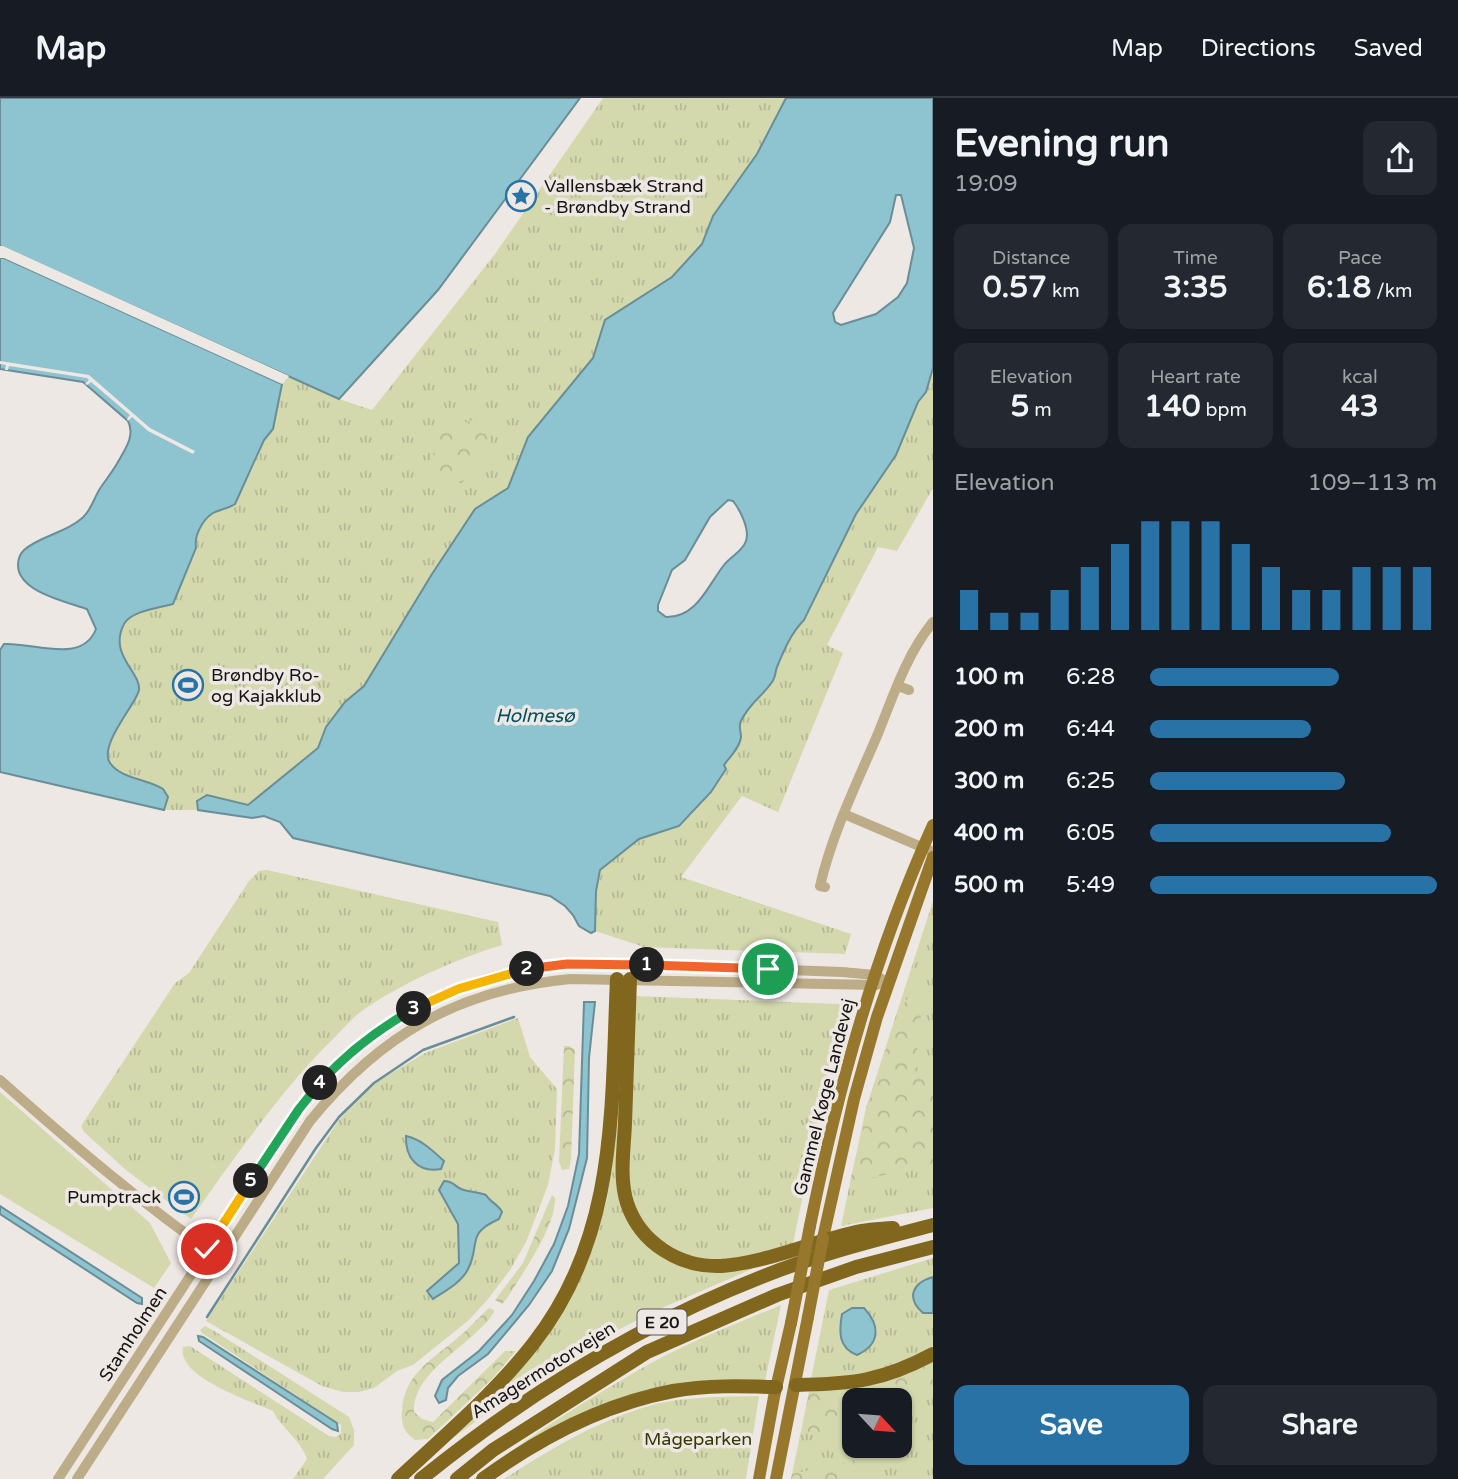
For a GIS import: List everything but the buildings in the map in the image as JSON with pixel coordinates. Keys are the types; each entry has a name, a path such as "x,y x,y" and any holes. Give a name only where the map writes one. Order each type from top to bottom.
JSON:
{"highway":[{"path":"624,979 624,1185 634,1219 657,1247 689,1263 725,1265 762,1259 862,1231 933,1224"},
{"path":"398,1479 513,1367 553,1315 582,1258 599,1206 607,1163 624,979"},
{"name":"Amagermotorvejen","path":"421,1479 479,1432 541,1389 613,1347 696,1305 764,1276 837,1250 933,1224"},
{"name":"E 20","path":"457,1479 493,1450 647,1352 777,1295 856,1267 933,1247"},
{"path":"796,1385 843,1384 877,1379 905,1369 933,1354"},
{"path":"483,1479 559,1431 648,1397 703,1388 776,1387"}],"main road":[{"name":"Gammel Køge Landevej","path":"776,1479 828,1215 854,1099 930,852 933,825"},
{"name":"Gammel Køge Landevej","path":"759,1479 811,1219 840,1091 873,980 899,906 930,852"},
{"path":"776,1387 796,1385"}],"street":[{"path":"825,887 820,886 826,860 844,814 913,649 933,622"},
{"path":"898,686 909,690"},
{"path":"844,814 930,852"},
{"path":"624,979 625,964"},
{"name":"Stamholmen","path":"58,1479 299,1109 327,1076 379,1030 435,998 484,980 554,965 625,964 888,983"},
{"name":"Stamholmen","path":"77,1479 310,1121 336,1089 387,1044 443,1012 487,995 543,982 624,979 873,980"},
{"path":"0,1080 118,1183 163,1219 220,1258"}],"green space":[{"path":"603,98 786,98 757,154 713,216 702,244 672,277 605,320 593,358 528,437 508,488 475,509 364,686 345,702 326,727 318,748 248,805 218,799 200,801 198,810 164,810 168,797 126,775 109,761 109,749 114,733 138,693 139,686 120,645 125,624 133,616 173,603 196,548 196,539 202,525 212,514 229,508 253,468 264,440 273,429 282,384 289,376 339,399 372,410 495,254"},
{"path":"933,368 933,488 897,551 878,547 827,645 843,653 778,812 742,796 681,877 851,934 845,954 644,947 595,931 596,891 600,870 639,839 679,826 722,776 723,765 741,737 739,725 750,704 771,684 783,651 804,619 856,514 896,455 918,402 926,392"},
{"path":"475,419 489,435 490,441 462,483 442,483 431,460 442,431"},
{"path":"267,870 498,922 502,945 466,957 415,980 357,1015 289,1087 222,1175 212,1166 131,1163 126,1170 84,1132 81,1126 175,983 189,973 249,881 259,871"},
{"path":"933,901 933,1208 841,1226 866,1108"},
{"path":"912,992 923,995 915,1071 933,1073 933,1165 850,1182 868,1106 899,1011"},
{"path":"620,995 623,1209 675,1263 752,1265 752,1269 655,1311 567,1356 450,1440 585,1267 607,1199 612,1167"},
{"path":"635,996 839,1004 843,1010 828,1069 793,1244 749,1255 709,1259 683,1254 670,1248 649,1232 641,1221 628,1182"},
{"path":"518,1018 530,1057 557,1089 555,1149 548,1185 526,1242 510,1270 469,1320 413,1365 397,1371 374,1388 359,1392 343,1392 322,1386 206,1321 339,1120 377,1082 425,1053"},
{"path":"564,1046 575,1050 571,1159 569,1169 562,1170 559,1162"},
{"path":"0,1092 150,1223 171,1263 154,1288 0,1194"},
{"name":"Pumptrack","path":"170,1159 212,1166 222,1175 191,1219 126,1170 131,1163"},
{"path":"552,1195 555,1198 554,1210 545,1235 502,1304 495,1300 523,1263"},
{"path":"933,1258 933,1346 923,1353 858,1377 811,1379 829,1290"},
{"path":"781,1305 765,1381 637,1396 478,1479 473,1479 561,1418 653,1362"},
{"path":"489,1308 494,1312 484,1324 433,1370 423,1383 416,1397 414,1412 422,1419 433,1422 505,1351 516,1351 492,1379 428,1439 415,1440 406,1431 402,1421 408,1387 431,1359"},
{"path":"205,1326 349,1417 354,1430 354,1445 323,1479 293,1479 307,1459 273,1411 203,1378 184,1358 183,1347 190,1346 329,1436 336,1437 341,1433 341,1425 202,1333 200,1330"},
{"path":"933,1362 933,1479 791,1479 809,1392 842,1390 842,1458 912,1458 912,1388 854,1388 903,1376"},
{"path":"933,1362 933,1390 912,1393 912,1388 854,1388 888,1381"},
{"path":"842,1390 842,1432 802,1434 809,1392"},
{"name":"Mågeparken","path":"759,1396 746,1479 504,1479 570,1439 642,1408 685,1399"},
{"path":"855,1460 854,1479 791,1479 792,1474"}],"water":[{"path":"0,98 580,98 438,290 339,399 0,246"},
{"name":"Holmesø","path":"786,98 933,98 933,368 926,392 918,402 896,455 856,514 804,620 785,648 773,680 741,721 740,741 724,765 726,769 711,792 679,826 639,839 600,870 596,891 595,931 591,933 579,926 565,906 550,896 293,838 280,822 264,816 252,818 198,810 197,801 207,795 248,805 318,748 326,727 345,702 364,686 475,509 508,488 528,437 593,358 605,320 672,277 702,244 713,216 757,154","holes":["896,195 901,195 914,248 907,283 898,297 876,314 841,325 835,322 833,313 890,222","728,500 733,501 744,520 747,531 744,545 724,565 694,606 677,616 666,617 658,611 658,605 672,570 685,560 710,517"]},
{"path":"0,258 282,384 273,429 264,440 235,504 213,513 202,524 196,538 196,548 173,604 133,616 124,624 120,635 122,654 135,676 139,690 113,735 108,755 110,763 128,776 163,789 168,797 164,810 0,772 0,650 4,644 68,649 89,640 96,629 87,609 56,599 26,582 20,574 20,557 30,545 68,528 84,516 124,451 131,431 128,421 83,382 0,369"},
{"path":"584,1002 595,1002 589,1058 587,1158 569,1229 552,1271 529,1305 488,1354 458,1376 448,1388 446,1400 439,1403 435,1396 442,1380 479,1351 512,1315 554,1244 568,1206 579,1154"},
{"path":"406,1136 422,1143 444,1161 441,1169 426,1169 414,1162 408,1151"},
{"path":"444,1181 464,1190 486,1195 502,1212 499,1219 488,1224 478,1235 472,1260 462,1278 433,1299 427,1291 459,1263 458,1224 439,1190"},
{"path":"0,1206 142,1298 142,1304 0,1214"},
{"path":"933,1277 933,1313 923,1313 914,1302 914,1292 920,1283"},
{"path":"852,1308 864,1308 873,1321 876,1334 865,1351 857,1355 846,1348 840,1333 842,1314"},
{"path":"198,1336 337,1423 338,1431 199,1341"}],"pier":[{"path":"0,246 289,376 287,379 0,250"},
{"path":"0,254 6,254 285,382 282,384 0,258"},
{"path":"0,361 89,375 150,428 195,451 193,454 148,431 132,417 128,421 130,415 91,382 85,384 89,380 87,378 9,366 8,370 5,370 6,365 0,364"}],"waterway":[{"path":"207,1317 316,1148 339,1117 374,1083 423,1050 514,1017"}],"place":[{"name":"Vallensbæk Strand - Brøndby Strand","path":"521,196"},
{"name":"Brøndby Ro- og Kajakklub","path":"188,685"},
{"name":"Pumptrack","path":"184,1197"}],"route":[{"path":"207,1249 276,1142 327,1076 379,1030 435,998 518,971 567,964 768,969"}]}
